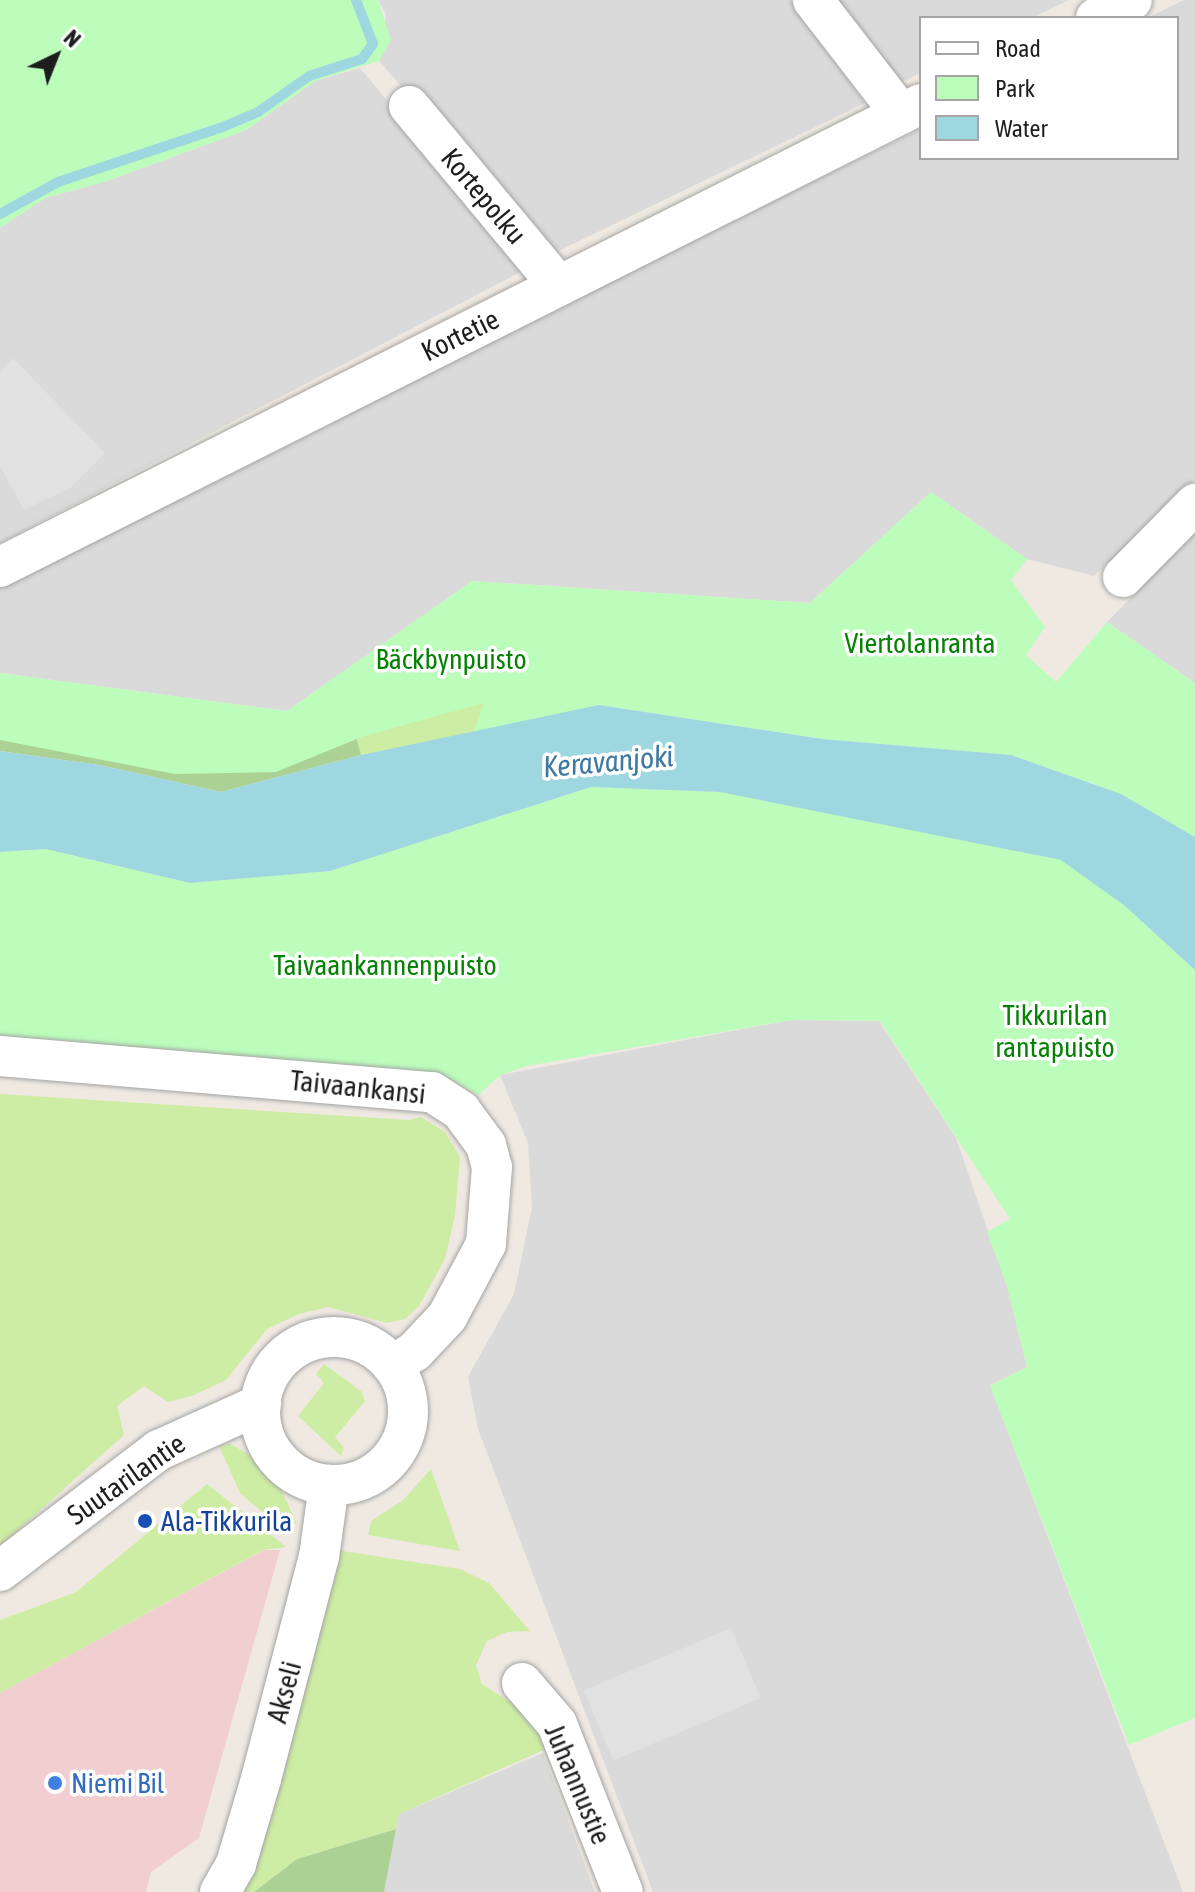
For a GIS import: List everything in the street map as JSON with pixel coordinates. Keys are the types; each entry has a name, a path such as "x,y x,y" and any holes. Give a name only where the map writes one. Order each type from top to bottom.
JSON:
{"street":[{"path":"813,0 911,109"},
{"path":"1100,16 1132,0"},
{"name":"Kortepolku","path":"409,106 559,286"},
{"name":"Kortetie","path":"0,567 911,109"},
{"path":"1123,577 1195,504"},
{"name":"Taivaankansi","path":"0,1056 432,1092 461,1111 486,1145 492,1167 486,1244 447,1317 415,1351 392,1366"},
{"path":"314,1340 357,1341 392,1366 408,1400 399,1447 369,1477 329,1485 299,1476 277,1458 263,1433 261,1404 277,1364 314,1340"},
{"name":"Suutarilantie","path":"0,1571 159,1450 261,1404"},
{"name":"Akseli","path":"220,1892 236,1864 261,1779 319,1557 329,1485"},
{"name":"Juhannustie","path":"522,1683 557,1724 623,1892"}],"shaded area":[{"path":"378,0 790,0 865,103 550,255 379,61 386,14"},
{"path":"827,0 1069,0 1036,16 919,16 919,74 893,86"},
{"path":"1184,0 1195,0 1195,479 1094,576 1027,559 931,492 810,603 472,581 287,711 0,673 0,581 919,130 919,160 1179,160 1179,16 1151,16"},
{"path":"360,68 528,268 0,543 0,228 45,198 107,181 246,130 317,80"},
{"path":"13,358 105,453 70,488 24,510 0,466 0,371"},
{"path":"1195,532 1195,683 1107,622"},
{"path":"791,1020 879,1021 956,1138 1007,1286 1027,1367 990,1385 1183,1892 653,1892 478,1429 468,1377 514,1294 532,1207 528,1143 500,1075"},
{"path":"264,1550 280,1550 199,1838 151,1872 146,1892 0,1892 0,1693"},
{"path":"731,1628 761,1698 613,1760 584,1691"},
{"path":"543,1753 595,1892 384,1892 399,1814"}],"green space":[{"path":"0,0 378,0 391,40 379,61 317,80 246,130 107,181 45,198 0,228"},
{"name":"Viertolanranta","path":"931,492 1027,559 1011,580 1045,627 1026,655 1056,682 1107,622 1195,683 1195,837 1121,794 1011,755 822,739 599,705 473,735 484,703 364,736 276,772 175,774 0,740 0,673 287,711 472,581 810,603"},
{"path":"449,688 540,719 361,755 352,722"},
{"path":"352,722 361,755 221,792 99,765 0,751 0,726"},
{"name":"Tikkurilan rantapuisto","path":"591,787 720,792 1062,860 1125,906 1195,970 1195,1718 1129,1745 990,1386 1027,1367 1007,1286 987,1232 1010,1219 880,1021 791,1020 527,1066 500,1075 479,1095 449,1080 0,1041 0,852 46,849 190,883 330,871"},
{"path":"0,1094 409,1120 421,1117 445,1132 460,1157 455,1215 445,1259 419,1306 405,1319 387,1323 328,1307 299,1314 267,1329 226,1380 192,1396 168,1402 144,1386 117,1406 124,1435 0,1546"},
{"path":"324,1364 362,1392 365,1401 335,1437 344,1448 341,1456 298,1416 324,1383 316,1374"},
{"path":"229,1443 248,1454 281,1489 297,1524 262,1512 240,1493 219,1446"},
{"path":"431,1469 460,1551 368,1535 371,1521 403,1500"},
{"path":"207,1484 286,1547 263,1550 0,1693 0,1620 76,1592"},
{"path":"336,1550 460,1569 489,1583 530,1631 507,1632 487,1641 476,1665 482,1684 535,1718 548,1748 399,1814 396,1829 297,1859 254,1892 244,1892"},
{"path":"396,1829 384,1892 254,1892 297,1859"}],"water":[{"name":"Keravanjoki","path":"599,705 822,739 1011,755 1121,794 1195,837 1195,970 1125,906 1061,860 720,792 591,787 330,871 190,883 46,849 0,852 0,751 99,765 221,792 361,755"}],"waterway":[{"path":"0,214 58,182 258,112 309,76 362,59 373,44 356,0"}],"place":[{"name":"Ala-Tikkurila","path":"145,1521"},
{"name":"Niemi Bil","path":"55,1783"}],"park label":[{"name":"Bäckbynpuisto","path":"451,659"},
{"name":"Taivaankannenpuisto","path":"385,965"}]}
